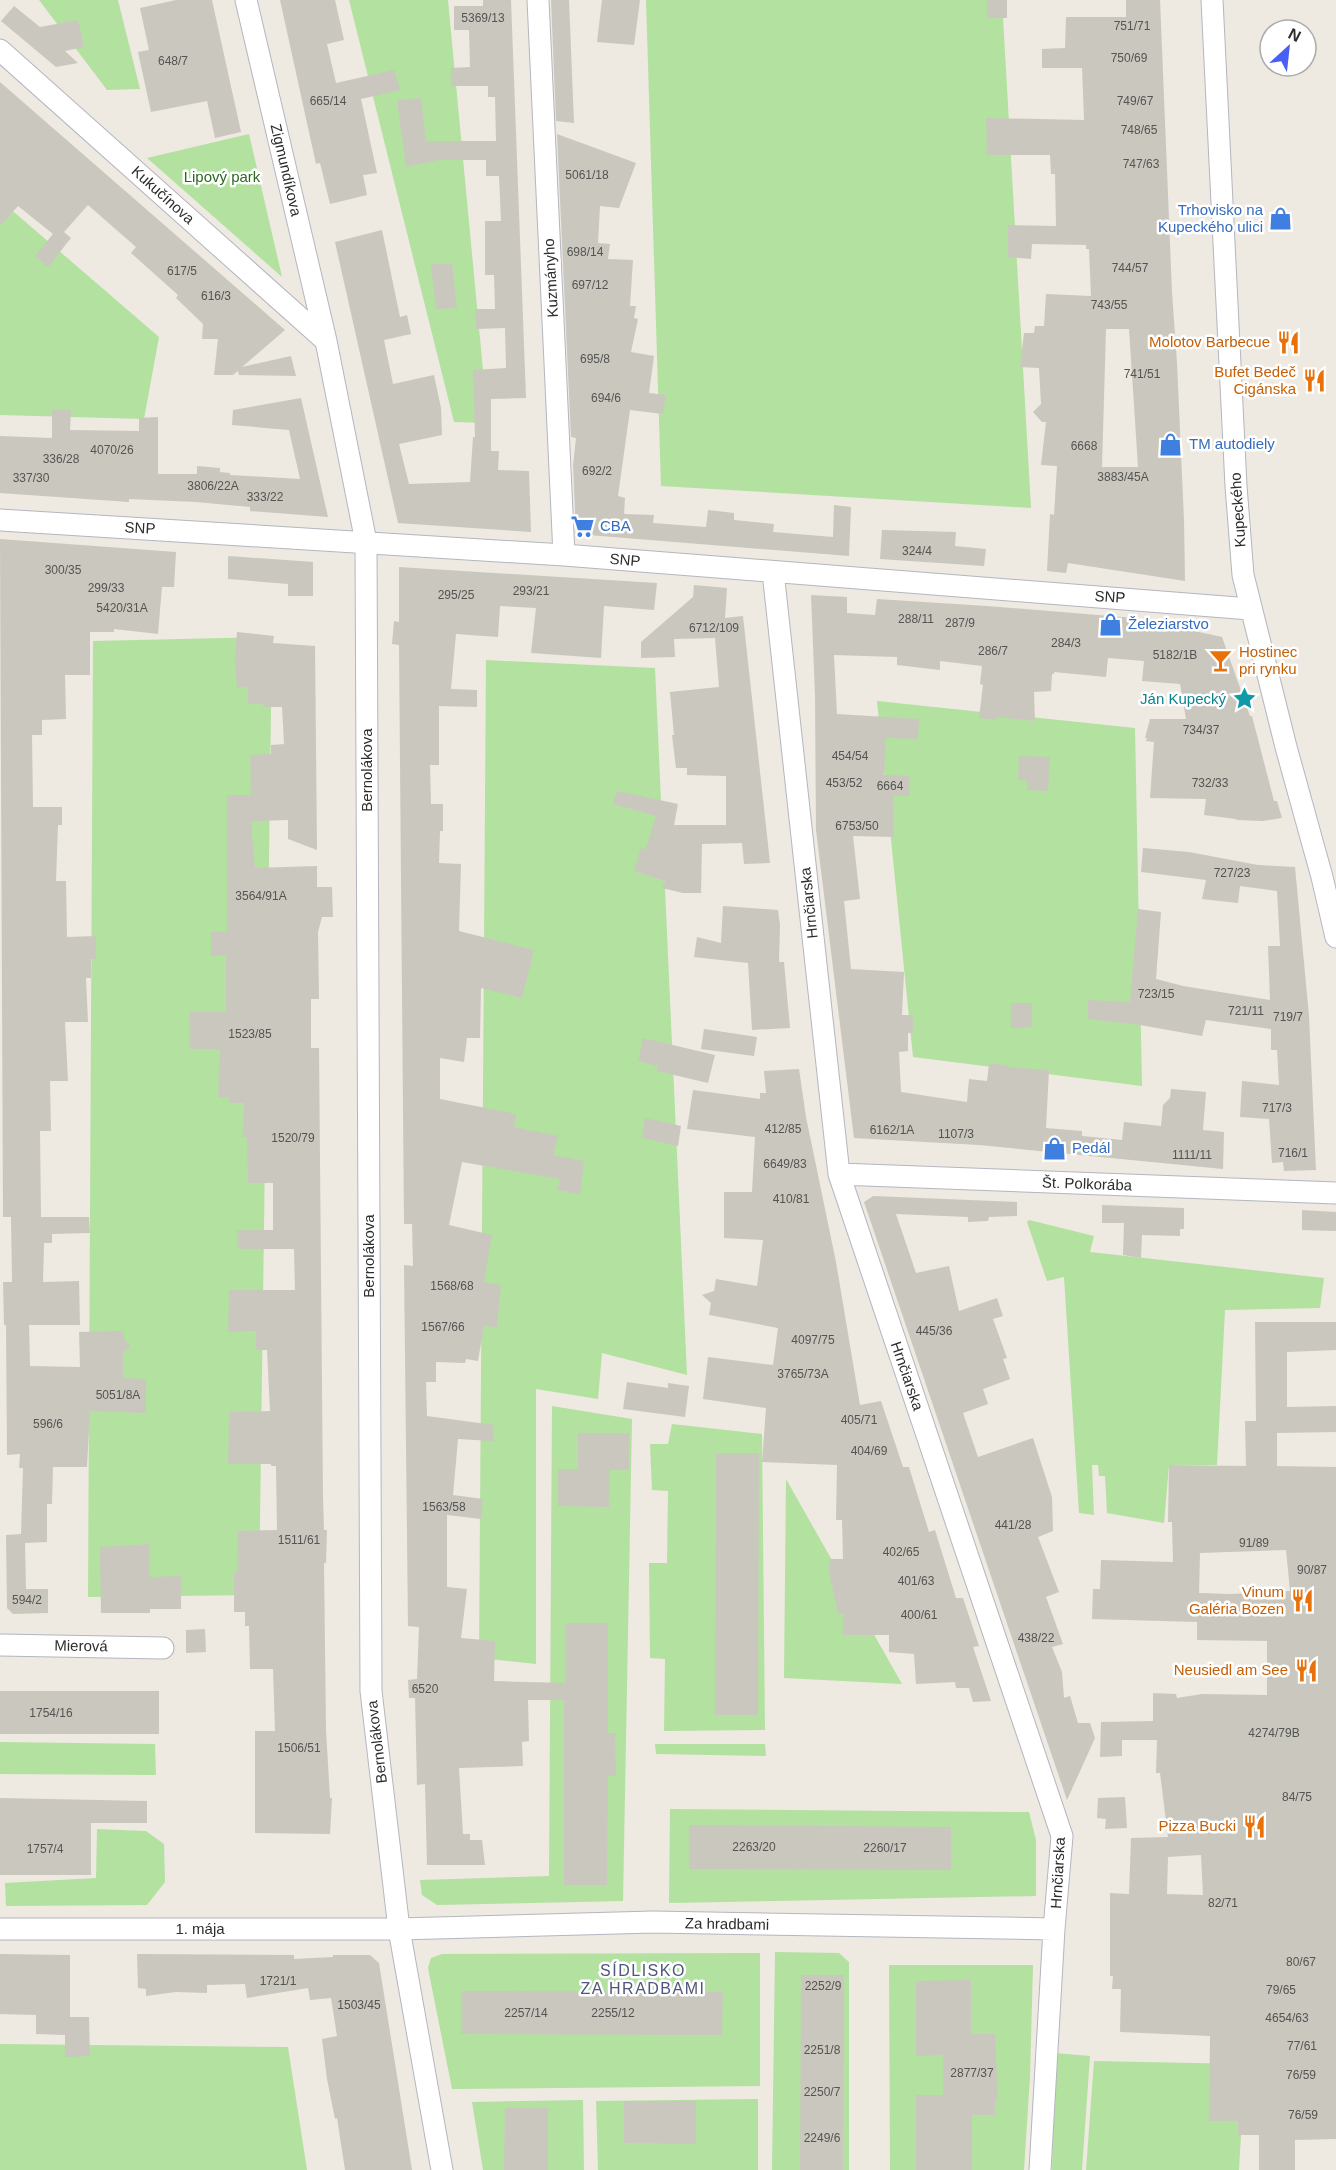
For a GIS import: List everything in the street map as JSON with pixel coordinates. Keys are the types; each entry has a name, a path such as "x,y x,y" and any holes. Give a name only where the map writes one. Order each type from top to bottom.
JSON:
{"street":[{"name":"Zigmundíkova","path":"246,0 326,341"},
{"name":"Kuzmányho","path":"538,0 564,555"},
{"name":"Kupeckého","path":"1212,0 1236,486 1243,575 1336,937"},
{"name":"Kukučínova","path":"0,50 326,341"},
{"name":"Bernolákova","path":"326,341 366,542 371,1691 399,1929 442,2170"},
{"name":"SNP","path":"0,520 564,555 1250,609"},
{"name":"Hrnčiarska","path":"773,572 839,1174 1062,1836 1054,1929 1040,2170"},
{"name":"Št. Polkorába","path":"839,1174 1335,1192"},
{"name":"Mierová","path":"0,1645 163,1648"},
{"name":"Za hradbami","path":"399,1929 653,1922 1054,1929"},
{"name":"1. mája","path":"0,1929 399,1929"}],"green space":[{"path":"39,0 118,0 140,89 107,90"},
{"path":"349,0 448,0 488,423 454,422"},
{"path":"646,0 1002,0 1031,508 661,486"},
{"name":"Lipový park","path":"249,134 282,277 147,158"},
{"path":"0,200 159,337 144,419 0,415"},
{"path":"272,637 259,1595 88,1597 93,641"},
{"path":"486,660 655,668 687,1375 602,1353 598,1399 536,1389 536,1664 479,1658"},
{"path":"877,701 1135,728 1142,1086 913,1057"},
{"path":"1029,1220 1094,1236 1090,1252 1324,1278 1320,1308 1225,1310 1217,1465 1169,1465 1164,1523 1107,1513 1105,1476 1099,1476 1098,1465 1092,1465 1094,1515 1079,1513 1064,1277 1047,1281 1027,1222"},
{"path":"552,1406 632,1419 623,1901 437,1905 422,1895 420,1880 549,1876"},
{"path":"672,1424 762,1434 765,1730 664,1731 665,1659 650,1658 649,1563 667,1563 668,1491 652,1490 650,1444 668,1444"},
{"path":"786,1479 902,1684 784,1678"},
{"path":"0,1742 155,1744 156,1775 0,1774"},
{"path":"655,1744 765,1744 766,1756 656,1754"},
{"path":"670,1809 1029,1812 1036,1840 1036,1896 669,1903"},
{"path":"97,1829 146,1831 164,1844 165,1882 147,1905 6,1906 5,1883 96,1878"},
{"path":"775,1952 839,1953 849,1962 849,2170 772,2170"},
{"path":"760,1953 760,2086 452,2089 428,1968 431,1958 442,1954"},
{"path":"889,1965 1033,1965 1030,2077 1024,2170 890,2170"},
{"path":"0,2044 288,2047 307,2170 0,2170"},
{"path":"1055,2053 1090,2056 1082,2170 1052,2170"},
{"path":"1094,2061 1245,2064 1239,2170 1086,2170"},
{"path":"758,2099 758,2170 598,2170 596,2101"},
{"path":"583,2100 584,2170 483,2170 472,2102"}],"building":[{"path":"176,0 212,0 241,132 215,138 207,101 151,112 138,52 149,50 140,8"},
{"path":"280,0 335,0 344,40 327,44 336,83 394,70 400,90 361,99 377,173 363,175 367,195 330,204 320,163 316,164"},
{"path":"483,0 511,0 526,398 491,399 491,451 499,451 498,470 529,471 531,532 398,523 335,242 382,230 400,317 407,315 411,334 384,340 393,384 434,375 441,408 442,435 399,444 409,484 470,482 473,437 475,437 473,370 506,368 505,328 476,329 475,309 495,309 494,275 485,275 485,221 501,221 499,176 486,176 486,160 438,160 406,167 397,100 421,98 426,141 496,141 495,97 488,97 488,86 451,86 451,68 470,67 469,30 454,30 454,6 483,6"},
{"path":"551,0 569,0 574,123 556,121"},
{"path":"602,0 640,0 634,45 597,42"},
{"path":"987,0 1007,0 1007,18 987,18"},
{"path":"1126,0 1160,0 1185,581 1068,563 1066,573 1047,571 1050,514 1054,515 1057,466 1041,465 1046,422 1042,422 1033,412 1041,404 1039,368 1020,367 1024,333 1034,333 1035,326 1044,326 1046,294 1091,296 1089,249 1086,249 1086,245 1032,244 1031,259 1008,257 1008,225 1056,226 1055,174 1051,174 1050,155 987,155 986,118 1084,120 1082,68 1042,68 1042,49 1065,48 1066,17 1126,17","holes":["1106,329 1129,329 1138,467 1102,467"]},
{"path":"14,6 40,27 78,20 84,47 65,51 78,63 56,67 1,21"},
{"path":"0,82 285,330 242,367 291,356 296,376 239,375 238,371 233,375 214,375 218,339 202,339 203,324 176,298 178,295 131,253 136,247 88,205 64,232 71,238 48,267 35,256 53,234 18,206 0,226"},
{"path":"557,134 636,163 619,208 600,206 598,243 610,244 608,259 633,260 630,306 636,306 634,318 638,319 631,352 654,356 649,393 666,395 663,414 630,410 618,496 625,498 624,514 654,515 653,523 706,527 708,510 734,513 734,520 774,524 773,532 833,537 834,505 851,507 849,556 576,534 573,465 576,438 571,437"},
{"path":"431,264 452,264 457,308 436,309"},
{"path":"301,398 328,517 250,511 250,507 196,502 129,499 129,502 0,493 0,436 52,438 52,409 71,410 70,430 139,431 139,418 158,417 158,474 197,474 197,466 220,468 220,472 230,473 230,475 300,479 289,430 232,425 233,410"},
{"path":"882,530 956,532 955,546 986,549 984,566 880,559"},
{"path":"0,539 176,552 174,587 162,587 158,634 114,629 114,632 90,632 90,675 65,675 66,719 42,720 42,735 32,735 33,807 62,807 62,825 58,825 56,881 66,881 67,937 96,936 96,959 91,959 91,978 86,978 88,1022 65,1022 68,1081 50,1081 51,1131 40,1131 41,1217 89,1217 90,1233 52,1234 52,1243 44,1243 43,1282 79,1281 80,1325 29,1325 30,1366 80,1367 79,1332 123,1331 124,1339 130,1346 123,1352 123,1378 146,1379 146,1413 90,1411 87,1467 53,1467 52,1504 47,1504 47,1542 25,1543 26,1589 48,1589 48,1613 13,1614 7,1608 6,1535 21,1534 23,1468 19,1468 20,1454 7,1455 6,1325 4,1325 3,1282 12,1282 11,1217 3,1217"},
{"path":"228,556 313,562 313,596 288,596 288,584 228,579"},
{"path":"399,567 657,583 654,610 604,606 601,658 531,653 536,608 500,606 498,637 456,634 451,689 477,690 477,707 439,706 439,765 430,765 431,804 443,804 443,831 440,831 439,863 461,864 459,931 534,950 522,998 481,988 480,1038 467,1038 464,1062 440,1058 440,1099 516,1114 514,1127 558,1136 553,1155 584,1161 580,1194 557,1190 560,1179 462,1162 449,1225 492,1235 484,1282 501,1285 497,1327 484,1326 478,1361 466,1359 465,1363 436,1362 436,1382 426,1382 427,1416 494,1425 493,1441 458,1439 453,1495 483,1499 481,1519 447,1515 447,1587 467,1589 461,1638 495,1641 494,1681 565,1683 565,1623 608,1623 608,1733 615,1733 616,1776 608,1776 607,1885 564,1885 564,1700 528,1700 529,1741 522,1742 523,1766 459,1768 463,1834 470,1834 470,1840 482,1840 485,1865 427,1865 425,1784 417,1785 415,1698 409,1698 408,1680 417,1679 419,1627 408,1626 404,1265 413,1266 412,1224 404,1224 399,645 392,644 394,621 399,622"},
{"path":"694,585 727,588 725,618 743,616 770,863 744,864 742,843 702,844 701,893 683,893 662,888 665,881 634,871 641,848 646,849 656,816 613,804 617,791 678,804 674,825 726,825 726,776 687,775 687,768 676,768 672,735 674,735 670,692 719,687 715,638 674,639 675,657 641,658 641,642 693,597"},
{"path":"811,595 847,597 847,613 875,615 877,599 987,606 1134,618 1222,637 1250,716 1252,716 1274,801 1277,801 1282,818 1263,821 1237,820 1204,815 1206,799 1150,798 1154,742 1146,741 1147,738 1145,738 1150,719 1186,719 1180,684 1142,681 1144,661 1108,658 1106,677 1054,672 1051,691 1034,692 1035,721 996,717 996,720 979,718 983,685 980,684 982,666 940,661 940,670 897,665 897,657 834,655 837,714 919,719 918,739 886,738 884,775 909,776 909,796 893,796 894,837 853,836 860,899 844,901 851,969 904,972 902,1015 913,1015 913,1033 908,1033 908,1051 899,1052 901,1092 967,1102 969,1079 987,1081 989,1064 1049,1070 1046,1128 1082,1131 1082,1136 1122,1140 1124,1122 1161,1126 1163,1105 1170,1098 1171,1089 1206,1092 1203,1130 1224,1132 1223,1169 979,1145 854,1138 816,830 815,696"},
{"path":"237,632 274,636 273,643 315,646 317,850 288,839 288,820 251,821 255,868 317,866 317,887 332,887 333,917 322,917 318,932 319,999 311,999 311,1048 319,1048 323,1498 324,1530 327,1530 326,1563 324,1563 326,1730 330,1798 332,1798 330,1834 255,1833 255,1731 275,1731 273,1669 250,1669 249,1626 245,1626 245,1612 234,1612 234,1572 237,1572 238,1531 277,1530 276,1466 228,1464 229,1412 270,1411 267,1350 256,1350 256,1331 228,1332 229,1290 295,1290 294,1249 237,1249 237,1230 273,1230 273,1183 248,1183 247,1137 243,1137 244,1103 229,1103 229,1097 218,1098 220,1049 189,1049 189,1012 226,1012 226,955 211,956 211,932 227,931 227,795 251,795 250,755 271,754 271,745 284,744 282,707 248,704 248,687 237,688 235,659"},
{"path":"1019,756 1050,757 1048,791 1027,790 1027,781 1018,780"},
{"path":"1143,848 1189,852 1258,865 1295,867 1309,1016 1316,1170 1284,1171 1283,1162 1272,1163 1269,1119 1240,1117 1242,1081 1279,1085 1277,1050 1271,1050 1271,1029 1206,1020 1202,1036 1088,1019 1088,1000 1130,1002 1138,909 1161,912 1156,979 1183,986 1270,1000 1268,946 1280,946 1277,891 1240,886 1238,903 1202,899 1206,880 1141,872"},
{"path":"723,906 778,910 779,962 784,962 790,1028 752,1030 748,963 694,957 697,937 721,943"},
{"path":"1011,1003 1032,1003 1032,1027 1011,1028"},
{"path":"704,1029 757,1037 754,1056 701,1049"},
{"path":"643,1038 715,1055 708,1083 657,1071 658,1066 638,1061"},
{"path":"799,1069 806,1117 836,1262 860,1405 881,1401 903,1467 909,1467 929,1532 935,1530 956,1598 963,1598 979,1646 973,1647 991,1701 973,1702 969,1688 956,1688 955,1682 916,1684 914,1654 889,1652 889,1635 843,1635 843,1614 838,1614 829,1573 829,1559 843,1559 842,1520 836,1520 837,1465 762,1462 766,1408 703,1399 708,1357 773,1365 778,1328 709,1315 711,1303 702,1295 714,1291 716,1279 757,1286 763,1240 724,1238 724,1192 752,1192 755,1137 687,1129 693,1090 760,1099 760,1093 766,1093 764,1071"},
{"path":"645,1118 681,1126 678,1146 642,1138"},
{"path":"873,1196 1017,1202 1017,1216 989,1217 988,1221 968,1222 968,1217 896,1214 916,1273 949,1266 959,1311 997,1298 1003,1316 993,1319 1007,1358 1003,1359 1010,1379 983,1389 988,1404 963,1413 978,1457 1033,1438 1052,1497 1053,1531 1038,1537 1059,1592 1046,1597 1063,1644 1052,1647 1062,1672 1064,1698 1070,1696 1078,1723 1090,1723 1095,1738 1067,1800 864,1202"},
{"path":"1102,1205 1184,1208 1184,1229 1180,1229 1180,1236 1142,1235 1141,1258 1123,1255 1124,1223 1102,1223"},
{"path":"1302,1210 1336,1212 1336,1231 1302,1230"},
{"path":"1255,1322 1336,1322 1336,1350 1287,1352 1287,1407 1336,1406 1336,1432 1277,1433 1277,1466 1336,1467 1336,2139 1295,2140 1295,2170 1259,2170 1259,2135 1238,2135 1238,2121 1209,2121 1210,2036 1120,2032 1121,1989 1112,1989 1113,1976 1110,1976 1110,1893 1129,1894 1131,1838 1168,1837 1160,1773 1156,1773 1157,1740 1122,1740 1122,1756 1100,1757 1101,1722 1153,1721 1153,1693 1176,1694 1177,1698 1202,1694 1267,1695 1267,1641 1197,1640 1197,1622 1092,1619 1093,1589 1100,1589 1101,1560 1173,1562 1172,1522 1168,1522 1169,1465 1246,1466 1245,1421 1256,1421","holes":["1286,1550 1290,1591 1199,1593 1200,1553","1201,1855 1203,1895 1167,1894 1168,1857"]},
{"path":"627,1382 668,1388 668,1383 689,1386 685,1417 623,1409"},
{"path":"578,1433 629,1433 629,1470 610,1470 609,1507 558,1506 558,1469 578,1469"},
{"path":"716,1453 759,1453 758,1715 715,1715"},
{"path":"149,1544 149,1577 181,1576 181,1609 150,1609 150,1613 101,1613 100,1547"},
{"path":"205,1629 206,1652 186,1653 186,1630"},
{"path":"0,1691 159,1691 159,1734 0,1734"},
{"path":"1125,1797 1127,1828 1105,1829 1106,1819 1097,1818 1098,1798"},
{"path":"0,1798 147,1801 147,1823 91,1823 91,1875 0,1875"},
{"path":"689,1825 951,1827 951,1870 689,1869"},
{"path":"0,1954 70,1955 70,2017 89,2017 90,2056 65,2057 65,2035 36,2034 36,2015 0,2014"},
{"path":"137,1954 294,1955 294,1959 333,1957 333,1955 370,1955 379,1963 412,2170 345,2170 337,2118 335,2119 327,2079 322,2039 337,2036 331,1998 310,2000 308,1988 247,1998 245,1984 207,1985 207,1993 176,1992 146,1996 146,1989 138,1988"},
{"path":"801,1975 844,1975 843,2170 800,2170"},
{"path":"971,1980 971,2034 995,2034 998,2099 995,2099 995,2115 972,2115 972,2170 916,2170 916,2095 943,2095 943,2055 916,2056 916,1981"},
{"path":"461,1991 723,1992 722,2035 461,2034"},
{"path":"624,2101 696,2101 696,2144 624,2143"},
{"path":"505,2108 548,2108 548,2170 504,2170"}],"place":[{"name":"Trhovisko na Kupeckého ulici","path":"1281,219"},
{"name":"Molotov Barbecue","path":"1288,342"},
{"name":"Bufet Bedeč Cigánska","path":"1314,381"},
{"name":"TM autodiely","path":"1171,444"},
{"name":"CBA","path":"582,526"},
{"name":"Železiarstvo","path":"1110,624"},
{"name":"Hostinec pri rynku","path":"1221,661"},
{"name":"Ján Kupecký","path":"1244,699"},
{"name":"Pedál","path":"1054,1148"},
{"name":"Vinum Galéria Bozen","path":"1302,1601"},
{"name":"Neusiedl am See","path":"1306,1670"},
{"name":"Pizza Bucki","path":"1254,1826"}],"district":[{"name":"SÍDLISKO ZA HRADBAMI","path":"643,1979"}]}
